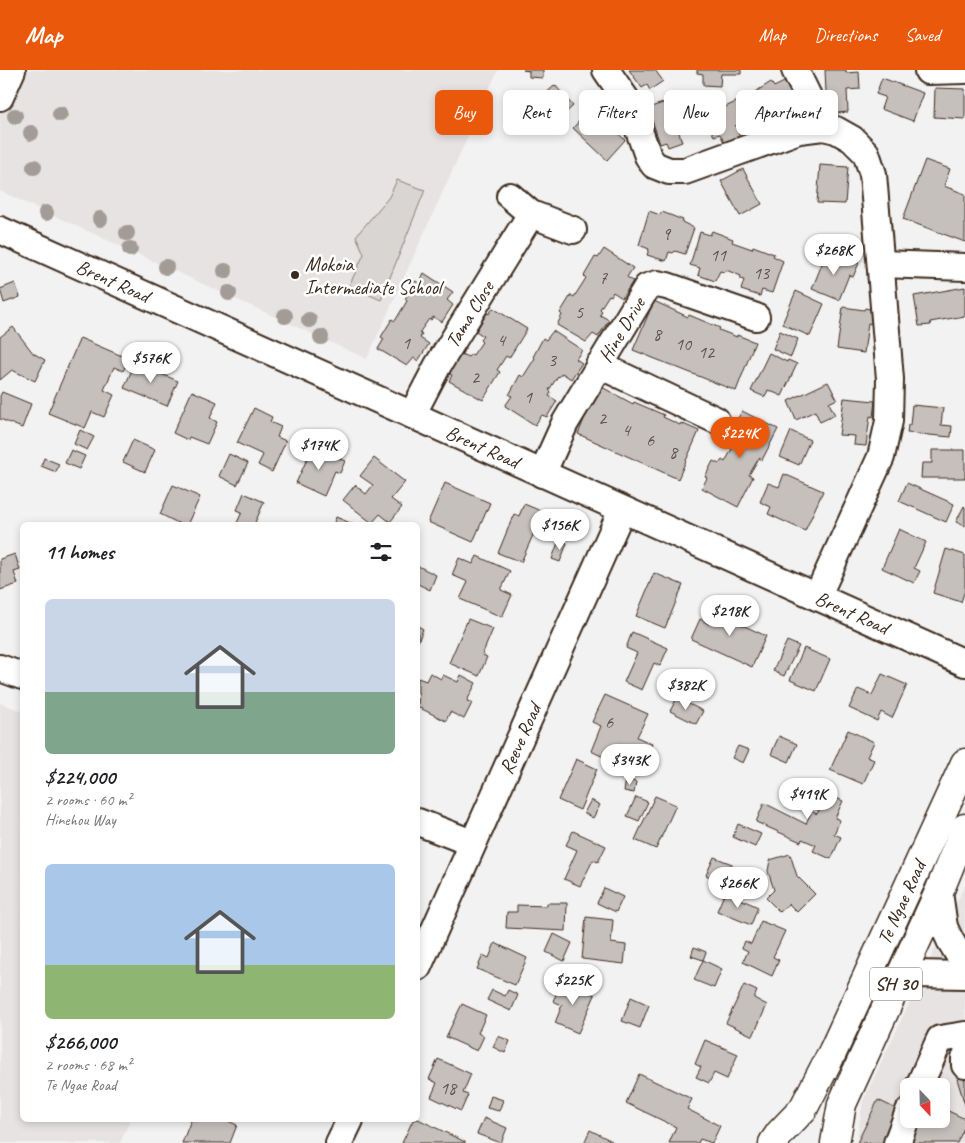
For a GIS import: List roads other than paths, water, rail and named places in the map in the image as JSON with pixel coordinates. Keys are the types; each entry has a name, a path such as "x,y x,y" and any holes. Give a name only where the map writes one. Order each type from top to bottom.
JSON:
{"highway":[{"name":"Te Ngae Road","path":"774,1143 780,1133 803,1109 832,1051 965,763"},
{"name":"Te Ngae Road","path":"835,1143 842,1104 939,892 965,828"},
{"path":"789,1143 803,1109"}],"street":[{"path":"0,97 12,70"},
{"path":"606,70 630,105 654,165 669,170 685,171 785,135"},
{"path":"795,70 805,90"},
{"path":"928,71 965,70"},
{"path":"817,597 881,457 889,422 890,379 873,174 866,153 852,139 838,131"},
{"path":"510,196 531,214 573,230"},
{"name":"Tama Close","path":"412,415 438,365 531,214"},
{"name":"Brent Road","path":"0,230 965,663"},
{"path":"881,264 965,267"},
{"name":"Hine Drive","path":"542,474 565,423 647,287 656,284 667,286 756,317"},
{"path":"599,365 717,423"},
{"name":"Reeve Road","path":"420,962 622,510"},
{"path":"0,668 20,675"},
{"path":"420,823 472,843"},
{"path":"939,892 944,927 965,965"},
{"path":"899,977 914,974 965,975"},
{"path":"923,1078 940,1039 965,1035"},
{"path":"965,1058 965,1065"},
{"path":"339,1143 349,1122"},
{"path":"897,1143 903,1128"}],"place":[{"name":"Mokoia Intermediate School","path":"295,275"}]}
